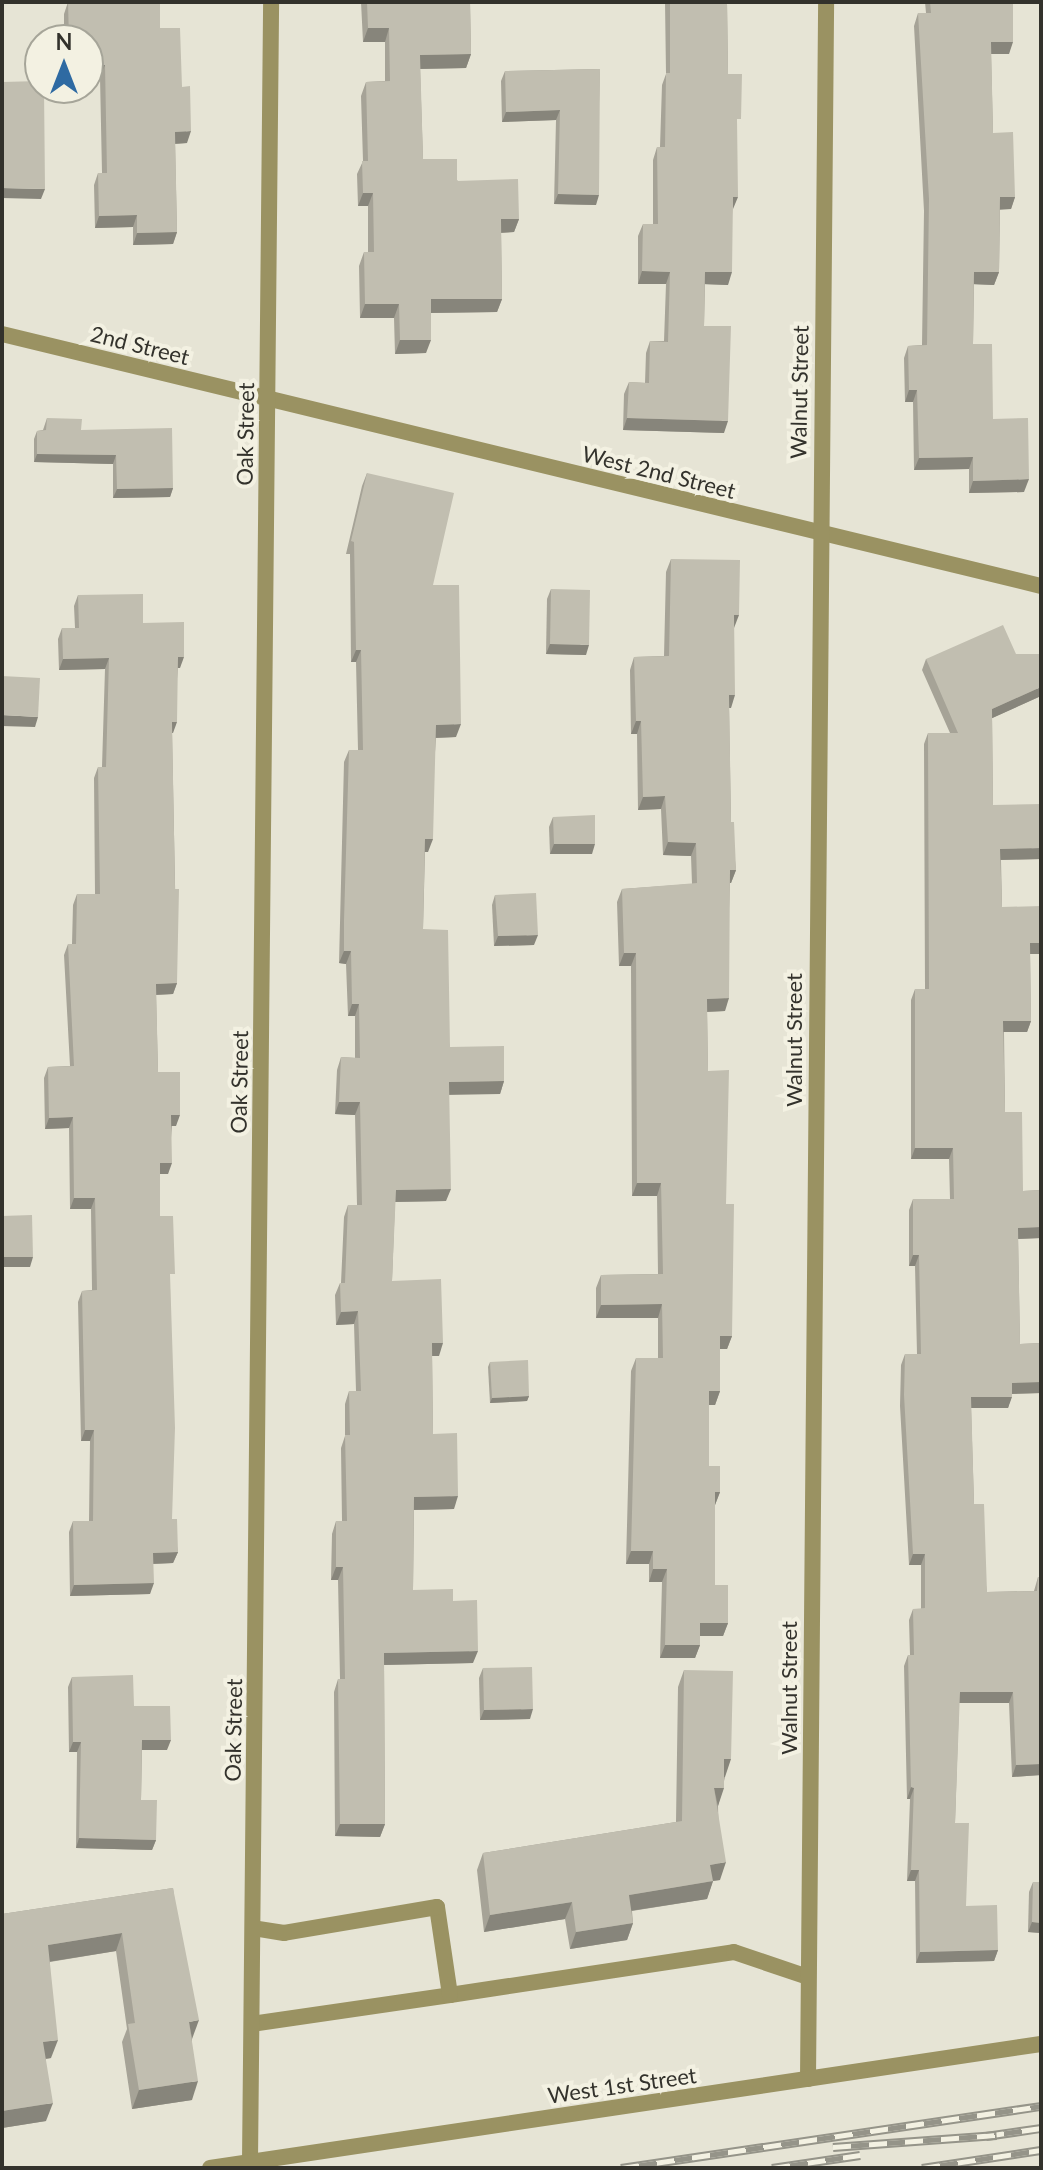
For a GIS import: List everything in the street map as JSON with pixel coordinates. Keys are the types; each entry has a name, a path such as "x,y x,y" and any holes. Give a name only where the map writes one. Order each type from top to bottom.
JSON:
{"street":[{"name":"Oak Street","path":"250,2162 271,2"},
{"name":"Walnut Street","path":"808,2079 826,2"},
{"name":"2nd Street","path":"2,334 268,399"},
{"name":"West 2nd Street","path":"268,399 1041,586"},
{"path":"253,1928 284,1933 437,1907 450,1995"},
{"path":"252,2024 734,1952 808,1977"},
{"name":"West 1st Street","path":"210,2168 1041,2044"}],"building":[{"path":"68,2 160,2 160,28 180,28 182,87 190,86 191,131 175,132 177,232 137,233 137,215 99,216 98,173 107,173 104,24 69,24"},
{"path":"367,2 470,2 471,54 420,55 423,159 457,159 457,181 518,179 519,219 501,219 502,299 431,299 431,340 400,340 399,304 365,304 364,252 374,252 373,193 363,193 362,161 368,161 366,82 390,81 389,28 368,28"},
{"path":"670,2 727,2 728,74 742,74 741,119 737,119 738,197 733,197 732,272 705,272 704,326 731,326 728,421 627,418 629,382 649,383 650,341 668,342 670,272 642,271 643,224 658,224 657,147 665,147 666,73 670,73"},
{"path":"930,2 1013,2 1013,42 991,42 993,133 1013,132 1015,197 1000,197 999,272 974,272 973,344 992,344 993,419 1028,418 1029,479 973,481 973,457 919,458 917,390 909,390 908,346 927,345 929,199 918,13 931,13"},
{"path":"600,69 599,195 558,194 560,110 506,112 505,71"},
{"path":"24,81 24,104 44,104 45,189 2,188 2,82"},
{"path":"47,418 82,419 81,430 172,428 173,488 117,489 116,455 37,454 37,431 46,430"},
{"path":"367,473 454,493 433,585 459,585 461,724 436,725 433,839 425,839 423,929 448,930 450,1047 504,1046 504,1081 449,1082 451,1189 396,1190 392,1281 441,1279 443,1343 432,1343 433,1434 457,1433 458,1496 414,1497 413,1590 453,1589 453,1601 477,1600 478,1651 384,1653 385,1824 340,1824 338,1679 345,1679 343,1567 336,1567 336,1521 347,1521 345,1435 350,1435 349,1391 361,1391 358,1311 341,1312 340,1283 345,1283 348,1205 362,1205 360,1102 339,1102 341,1057 360,1058 359,1004 352,1004 351,951 344,951 344,921 349,750 363,750 361,650 356,650 354,542 351,541"},
{"path":"671,559 740,560 739,615 734,615 735,695 729,695 731,822 734,822 736,870 730,870 729,998 707,999 708,1071 729,1070 726,1204 734,1204 732,1336 720,1336 720,1391 709,1391 709,1466 720,1466 720,1492 715,1492 715,1585 728,1585 728,1623 700,1623 700,1645 665,1645 667,1569 653,1569 653,1551 631,1551 636,1358 663,1358 662,1304 601,1305 601,1275 663,1274 661,1183 637,1183 636,953 624,953 622,889 697,883 696,843 668,842 665,796 643,797 641,721 636,721 634,657 669,656"},
{"path":"551,589 590,590 589,645 550,644"},
{"path":"143,594 143,623 184,622 184,657 178,657 177,722 172,722 175,889 179,889 177,983 156,984 158,1072 180,1072 180,1115 171,1115 172,1163 160,1163 160,1216 173,1216 175,1274 170,1274 175,1428 172,1519 177,1519 178,1552 153,1553 154,1583 74,1585 73,1521 93,1521 94,1430 85,1430 82,1291 97,1290 95,1198 74,1198 73,1117 49,1118 48,1067 74,1066 68,944 76,944 77,894 100,894 98,767 106,767 109,658 63,659 62,628 79,628 78,595"},
{"path":"1003,625 1016,654 1041,654 1041,687 992,709 993,805 1041,804 1041,848 1000,849 1002,907 1041,906 1041,943 1030,943 1031,1021 1003,1021 1005,1112 1022,1112 1023,1191 1041,1190 1041,1227 1018,1228 1020,1344 1041,1343 1041,1382 1012,1383 1012,1397 971,1397 974,1504 984,1504 987,1592 1037,1591 1038,1577 1041,1577 1041,1764 1016,1765 1013,1692 960,1692 955,1823 969,1823 966,1906 997,1905 998,1950 920,1952 919,1870 911,1870 914,1788 911,1787 908,1655 914,1655 913,1609 925,1608 925,1554 913,1554 904,1395 905,1354 921,1354 919,1255 913,1255 913,1199 954,1199 953,1148 915,1148 915,989 929,989 928,733 958,733 926,659"},
{"path":"2,676 40,678 38,717 2,715"},
{"path":"595,815 595,844 554,844 553,817"},
{"path":"536,893 538,935 498,936 495,895"},
{"path":"32,1215 33,1257 2,1257 2,1216"},
{"path":"528,1360 529,1396 492,1398 490,1362"},
{"path":"532,1667 533,1709 484,1710 483,1668"},
{"path":"684,1670 733,1671 731,1759 724,1759 724,1788 714,1788 726,1862 710,1865 713,1881 629,1895 633,1923 576,1932 572,1902 490,1915 483,1853 682,1821"},
{"path":"133,1675 134,1706 170,1706 171,1740 142,1740 141,1800 157,1800 156,1840 79,1838 81,1742 73,1742 72,1677"},
{"path":"1033,1882 1041,1882 1041,1923 1032,1922"},
{"path":"173,1888 199,2020 189,2022 198,2081 139,2090 128,2024 135,2023 122,1933 48,1945 58,2040 43,2042 53,2103 2,2111 2,1914"}],"railway":[{"path":"621,2168 1041,2106"},
{"path":"986,2136 1041,2128"},
{"path":"833,2147 997,2135"},
{"path":"922,2168 1041,2150"},
{"path":"772,2168 860,2155"}]}
